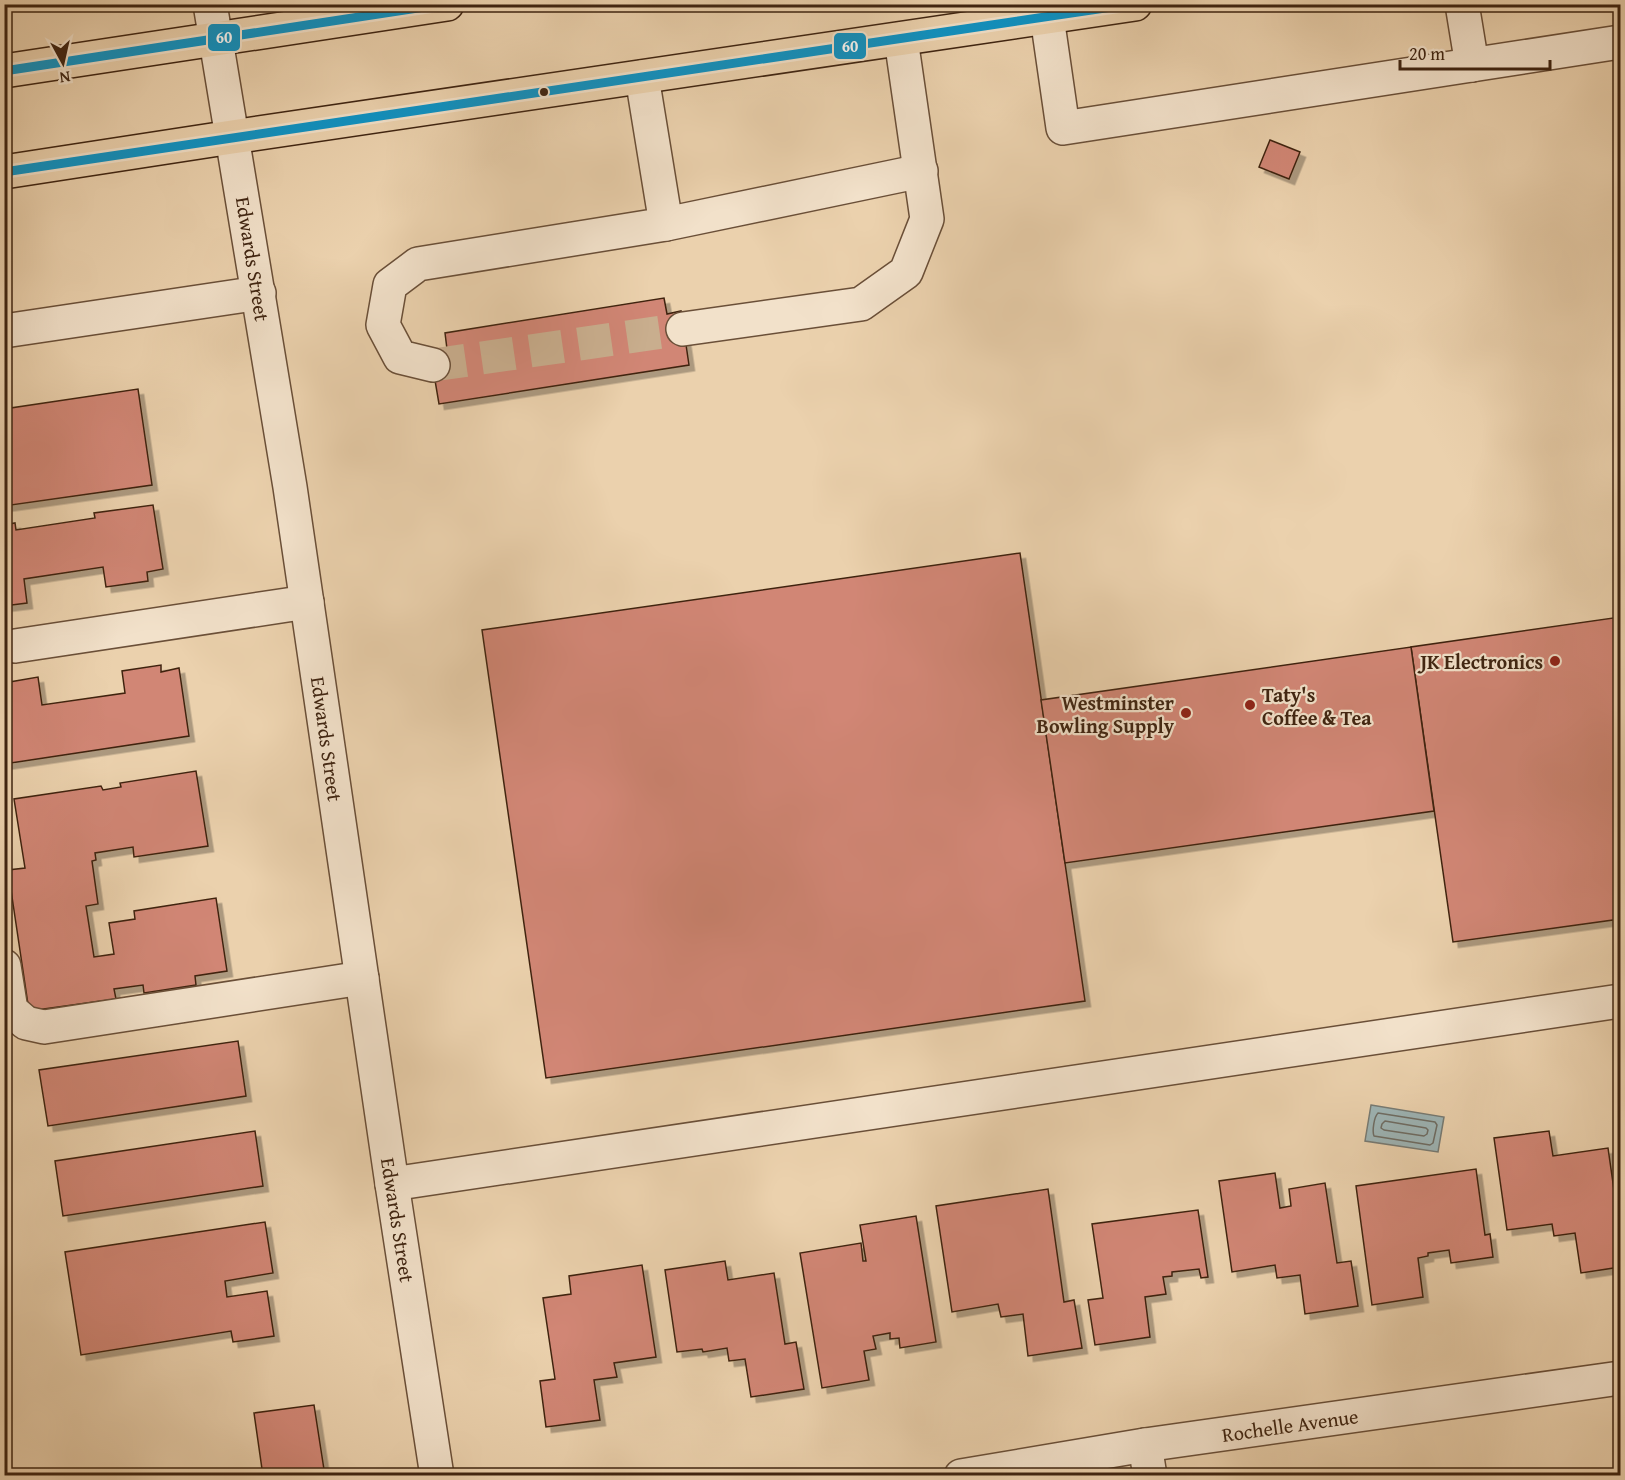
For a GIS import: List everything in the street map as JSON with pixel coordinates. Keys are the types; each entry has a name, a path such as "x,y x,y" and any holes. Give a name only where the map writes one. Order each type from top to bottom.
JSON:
{"main road":[{"path":"4,71 447,4"},
{"path":"4,172 1135,4"}],"street":[{"name":"Edwards Street","path":"210,4 259,293 307,602 437,1476"},
{"path":"1462,4 1472,65"},
{"path":"1047,17 1063,128 1620,42"},
{"path":"683,329 861,304 906,272 927,219 901,39"},
{"path":"642,77 666,224"},
{"path":"433,365 400,357 383,325 390,285 418,264 666,224 921,171"},
{"path":"4,331 259,293"},
{"path":"15,646 307,602"},
{"path":"4,966 11,1010 26,1023 44,1027 362,978"},
{"path":"392,1184 1620,1001"},
{"name":"Rochelle Avenue","path":"961,1476 1148,1460 1620,1378"}],"water":[{"path":"1371,1105 1444,1117 1438,1152 1365,1141"}],"building":[{"path":"1270,140 1300,152 1289,179 1259,167"},
{"path":"664,298 667,314 681,311 689,365 439,404 430,351 447,349 445,333"},
{"path":"138,389 152,485 4,506 4,409"},
{"path":"153,505 163,569 147,572 148,581 106,587 103,567 24,579 27,603 4,606 4,525 15,523 16,530 95,518 94,513"},
{"path":"1020,553 1085,1001 546,1078 482,630"},
{"path":"1620,617 1620,919 1453,942 1411,647"},
{"path":"1411,647 1434,811 1065,863 1041,700"},
{"path":"161,665 161,672 179,668 189,736 4,764 4,683 38,677 42,705 125,693 122,671"},
{"path":"196,771 208,846 134,857 133,847 95,853 96,860 92,861 98,904 86,906 94,957 114,954 109,923 135,919 134,911 216,898 227,971 195,976 196,985 144,993 143,985 114,989 116,999 29,1011 8,870 25,868 14,799 101,786 103,790 121,787 120,783"},
{"path":"238,1041 246,1096 48,1126 39,1070"},
{"path":"255,1131 263,1186 63,1216 55,1161"},
{"path":"1549,1131 1553,1156 1608,1148 1618,1218 1620,1218 1620,1267 1581,1273 1575,1233 1554,1236 1552,1224 1507,1230 1494,1138"},
{"path":"1476,1169 1485,1235 1490,1234 1493,1257 1451,1263 1449,1250 1428,1253 1428,1256 1418,1258 1423,1297 1372,1305 1356,1186"},
{"path":"1275,1173 1280,1208 1291,1206 1289,1189 1325,1183 1337,1263 1351,1261 1358,1306 1305,1314 1300,1275 1277,1278 1275,1265 1232,1272 1219,1181"},
{"path":"1048,1189 1064,1302 1074,1300 1082,1348 1028,1356 1023,1314 1001,1317 998,1304 952,1312 936,1206"},
{"path":"1198,1210 1208,1277 1201,1278 1199,1269 1172,1272 1172,1276 1163,1277 1166,1294 1145,1297 1150,1337 1095,1345 1088,1300 1103,1298 1092,1224"},
{"path":"916,1216 936,1342 900,1348 899,1338 890,1339 890,1333 873,1336 876,1349 864,1351 869,1380 822,1388 800,1253 861,1243 863,1261 866,1261 860,1225"},
{"path":"265,1222 273,1273 225,1281 227,1297 267,1291 274,1336 233,1342 231,1331 81,1355 65,1252"},
{"path":"725,1261 728,1280 774,1273 785,1344 796,1342 804,1389 751,1397 745,1359 729,1361 727,1348 703,1352 702,1349 677,1352 665,1270"},
{"path":"642,1265 656,1357 614,1363 617,1377 594,1380 600,1420 546,1427 540,1381 555,1379 543,1298 571,1294 569,1276"},
{"path":"314,1405 325,1476 263,1476 254,1413"}],"tunnel":[{"path":"433,365 683,329"}],"transit line":[{"name":"60","path":"4,71 444,4"},
{"name":"60","path":"4,172 1132,4"}],"place":[{"name":"JK Electronics","path":"1555,661"},
{"name":"Taty's Coffee & Tea","path":"1250,705"},
{"name":"Westminster Bowling Supply","path":"1186,713"}]}
